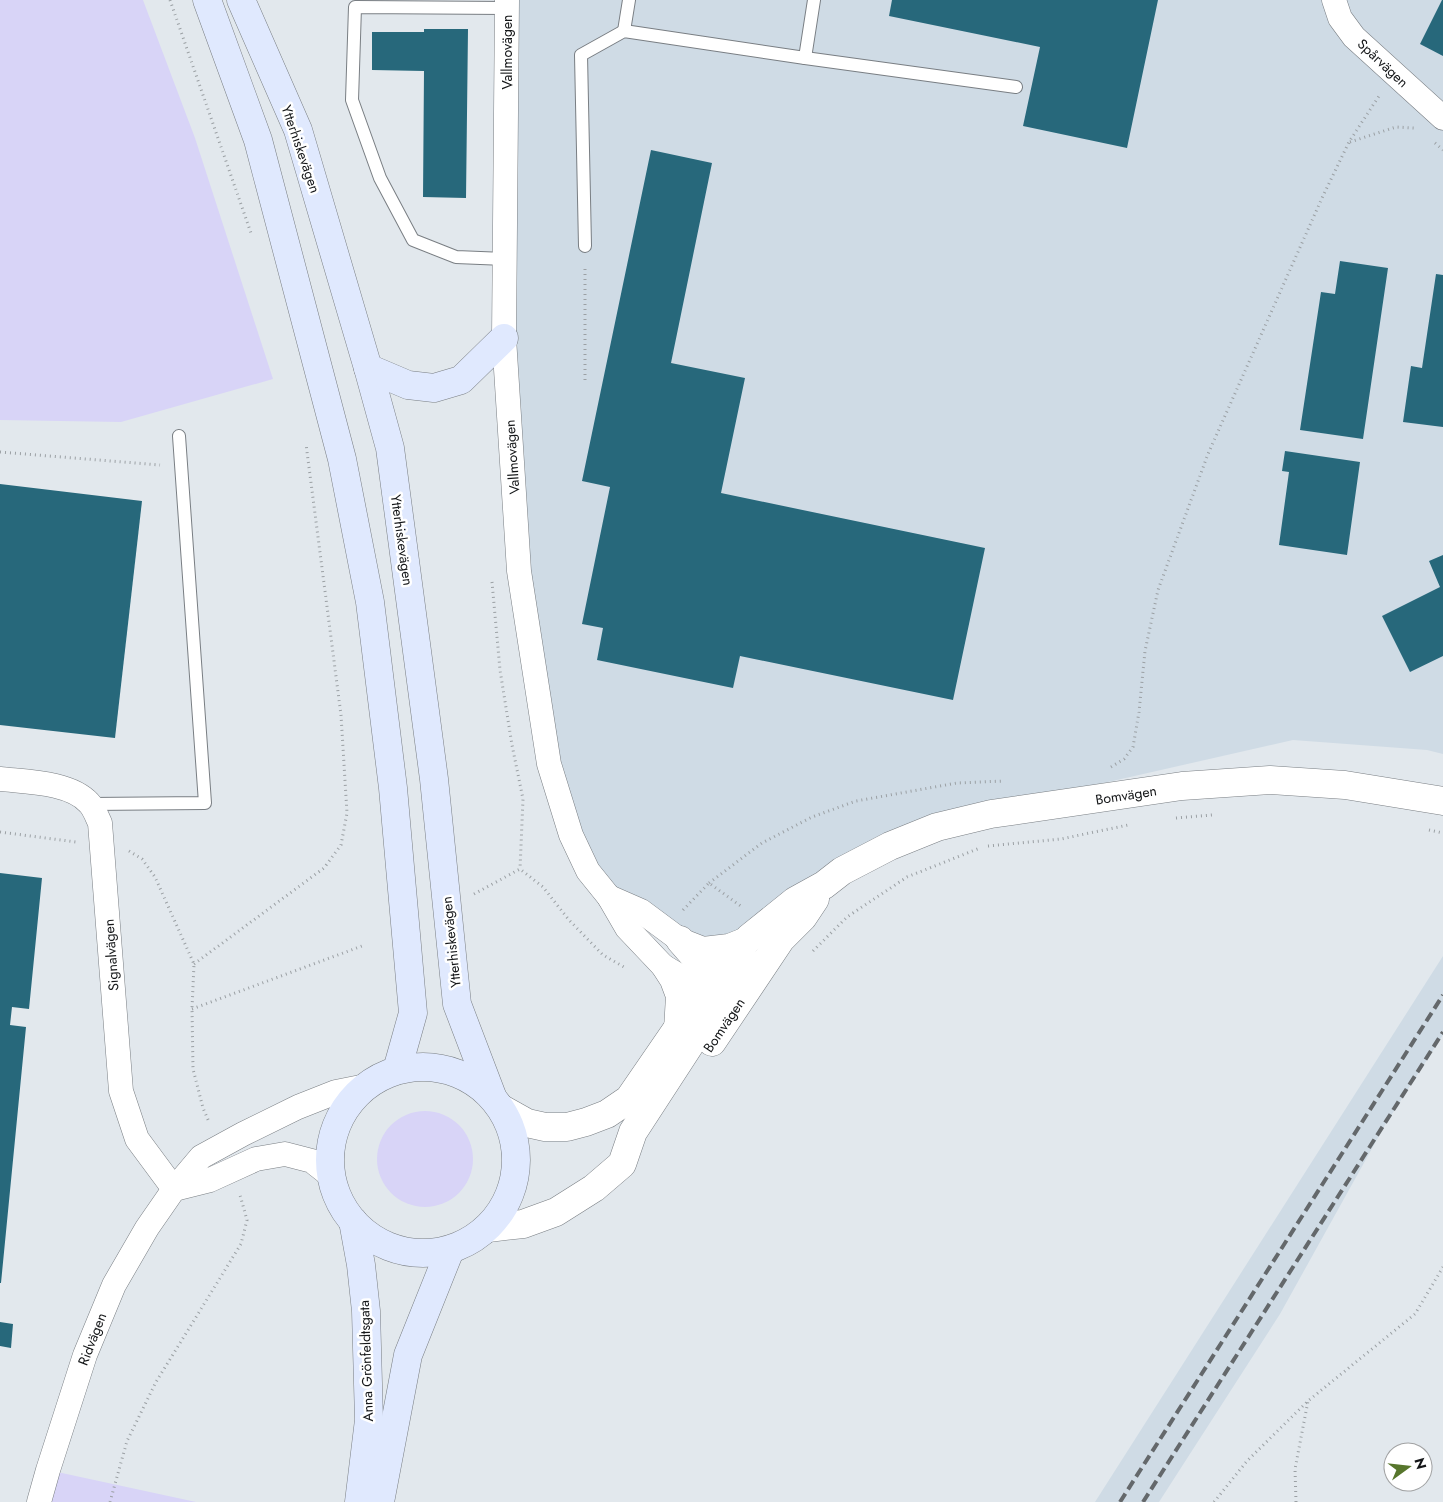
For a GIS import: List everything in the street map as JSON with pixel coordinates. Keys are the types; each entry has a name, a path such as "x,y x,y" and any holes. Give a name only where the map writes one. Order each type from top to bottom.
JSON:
{"main road":[{"path":"207,0 258,140 342,459 370,602 393,788 414,1013 398,1070"},
{"name":"Ytterhiskevägen","path":"241,0 298,130 390,448 434,779 457,1004 497,1103 511,1128 516,1154 516,1178 505,1203 488,1228"},
{"path":"368,368 408,385 434,388 461,380 504,338"},
{"path":"488,1228 471,1240 450,1250 420,1253 394,1249 371,1237 353,1221 339,1200 331,1176 330,1158 336,1126 346,1106 361,1087 376,1078 398,1070 417,1066 437,1067 460,1073 497,1103"},
{"name":"Anna Grönfeldtsgata","path":"353,1221 361,1265 366,1311 369,1420 359,1502"},
{"name":"Anna Grönfeldtsgata","path":"380,1502 408,1355 450,1250"}],"street":[{"name":"Spårvägen","path":"1334,0 1340,18 1354,37 1443,118"},
{"name":"Vallmovägen","path":"507,4 504,338 519,571 549,764 571,835 588,871 609,897 627,928 672,980 678,996 676,1030"},
{"path":"0,779 61,787 80,794 90,804"},
{"name":"Bomvägen","path":"488,1228 523,1224 556,1212 594,1188 622,1164 670,1107 767,939 795,901 824,885 842,871 890,846 937,827 991,814 1182,786 1270,780 1345,785 1443,800"},
{"name":"Signalvägen","path":"90,804 100,823 121,1091 137,1139 174,1189"},
{"name":"Vallmovägen","path":"609,897 641,911 672,934 703,949 767,939"},
{"path":"672,934 713,985"},
{"name":"Bomvägen","path":"497,1103 527,1123 545,1127 567,1127 607,1114 629,1099 676,1030 713,985 767,939"},
{"name":"Vallmovägen","path":"655,959 679,976 713,985"},
{"name":"Bomvägen","path":"622,1164 632,1132 713,1009 718,996 713,985"},
{"name":"Ridvägen","path":"40,1502 48,1470 84,1355 114,1285 147,1228 174,1189 202,1157 220,1147 298,1107 336,1092 361,1087"},
{"path":"174,1189 210,1180 256,1159 285,1154 312,1161 331,1176"}],"lane":[{"path":"624,31 629,0"},
{"path":"805,58 814,0"},
{"path":"505,259 456,257 413,240 380,178 352,100 355,7 507,4"},
{"path":"586,246 581,55 624,31 1016,87"},
{"path":"90,804 204,803 179,436"}],"path":[{"path":"170,0 253,240"},
{"path":"1108,769 1124,759 1133,747 1139,712 1145,651 1158,590 1208,454 1286,276 1349,142 1394,74"},
{"path":"1349,142 1396,127 1417,129"},
{"path":"1430,139 1443,150"},
{"path":"585,380 586,246"},
{"path":"194,964 324,868 341,845 347,813 340,715 306,440"},
{"path":"0,452 181,467"},
{"path":"672,934 709,883 762,843 812,817 856,801 957,784 1005,781"},
{"path":"1170,818 1214,815"},
{"path":"709,883 767,939 793,952 802,954 811,952 847,917 907,878 984,846 1061,839 1134,824"},
{"path":"1425,829 1443,833"},
{"path":"0,832 122,847 142,859 155,877 194,964 192,1009 193,1069 203,1108 220,1147"},
{"path":"472,896 520,869 543,887 569,920 603,955 624,967 655,959"},
{"path":"192,1009 362,946"},
{"path":"110,1502 128,1442 156,1382 241,1244 247,1220 241,1198 230,1171"},
{"path":"1214,1502 1247,1461 1308,1401 1415,1314 1443,1267"},
{"path":"1296,1502 1295,1469 1308,1401"}],"shaded area":[{"path":"0,0 143,0 195,138 273,379 121,422 0,420"},
{"path":"507,0 1443,0 1443,754 1427,750 1293,740 1064,792 991,814 703,949 609,897 571,835 519,571"},
{"path":"1443,956 1443,1035 1385,1125 1280,1314 1159,1502 1095,1502"},
{"path":"425,1111 443,1115 459,1125 469,1141 473,1159 469,1177 459,1193 443,1203 425,1207 407,1203 391,1193 381,1177 377,1159 381,1141 391,1125 407,1115"},
{"path":"48,1470 196,1502 39,1502"}],"building":[{"path":"892,0 1158,0 1127,148 1023,126 1040,47 889,16"},
{"path":"1443,0 1443,56 1420,44"},
{"path":"424,29 468,29 466,198 423,197 424,71 372,70 372,32 424,32"},
{"path":"651,150 712,163 671,363 745,378 721,493 985,548 953,700 740,656 733,688 597,660 603,628 582,624 610,487 582,481"},
{"path":"1340,261 1388,268 1363,439 1300,430 1321,292 1335,294"},
{"path":"1436,274 1443,275 1443,427 1403,422 1411,366 1422,368"},
{"path":"1285,451 1360,462 1347,555 1279,545 1289,472 1282,471"},
{"path":"0,484 142,501 115,738 0,725"},
{"path":"1443,555 1443,656 1410,672 1382,616 1440,587 1429,561"},
{"path":"0,873 42,878 29,1009 12,1007 10,1025 26,1027 1,1283 0,1283"},
{"path":"0,1322 13,1324 11,1348 0,1346"}],"railway":[{"path":"1120,1502 1443,995"},
{"path":"1143,1502 1443,1032"}]}
